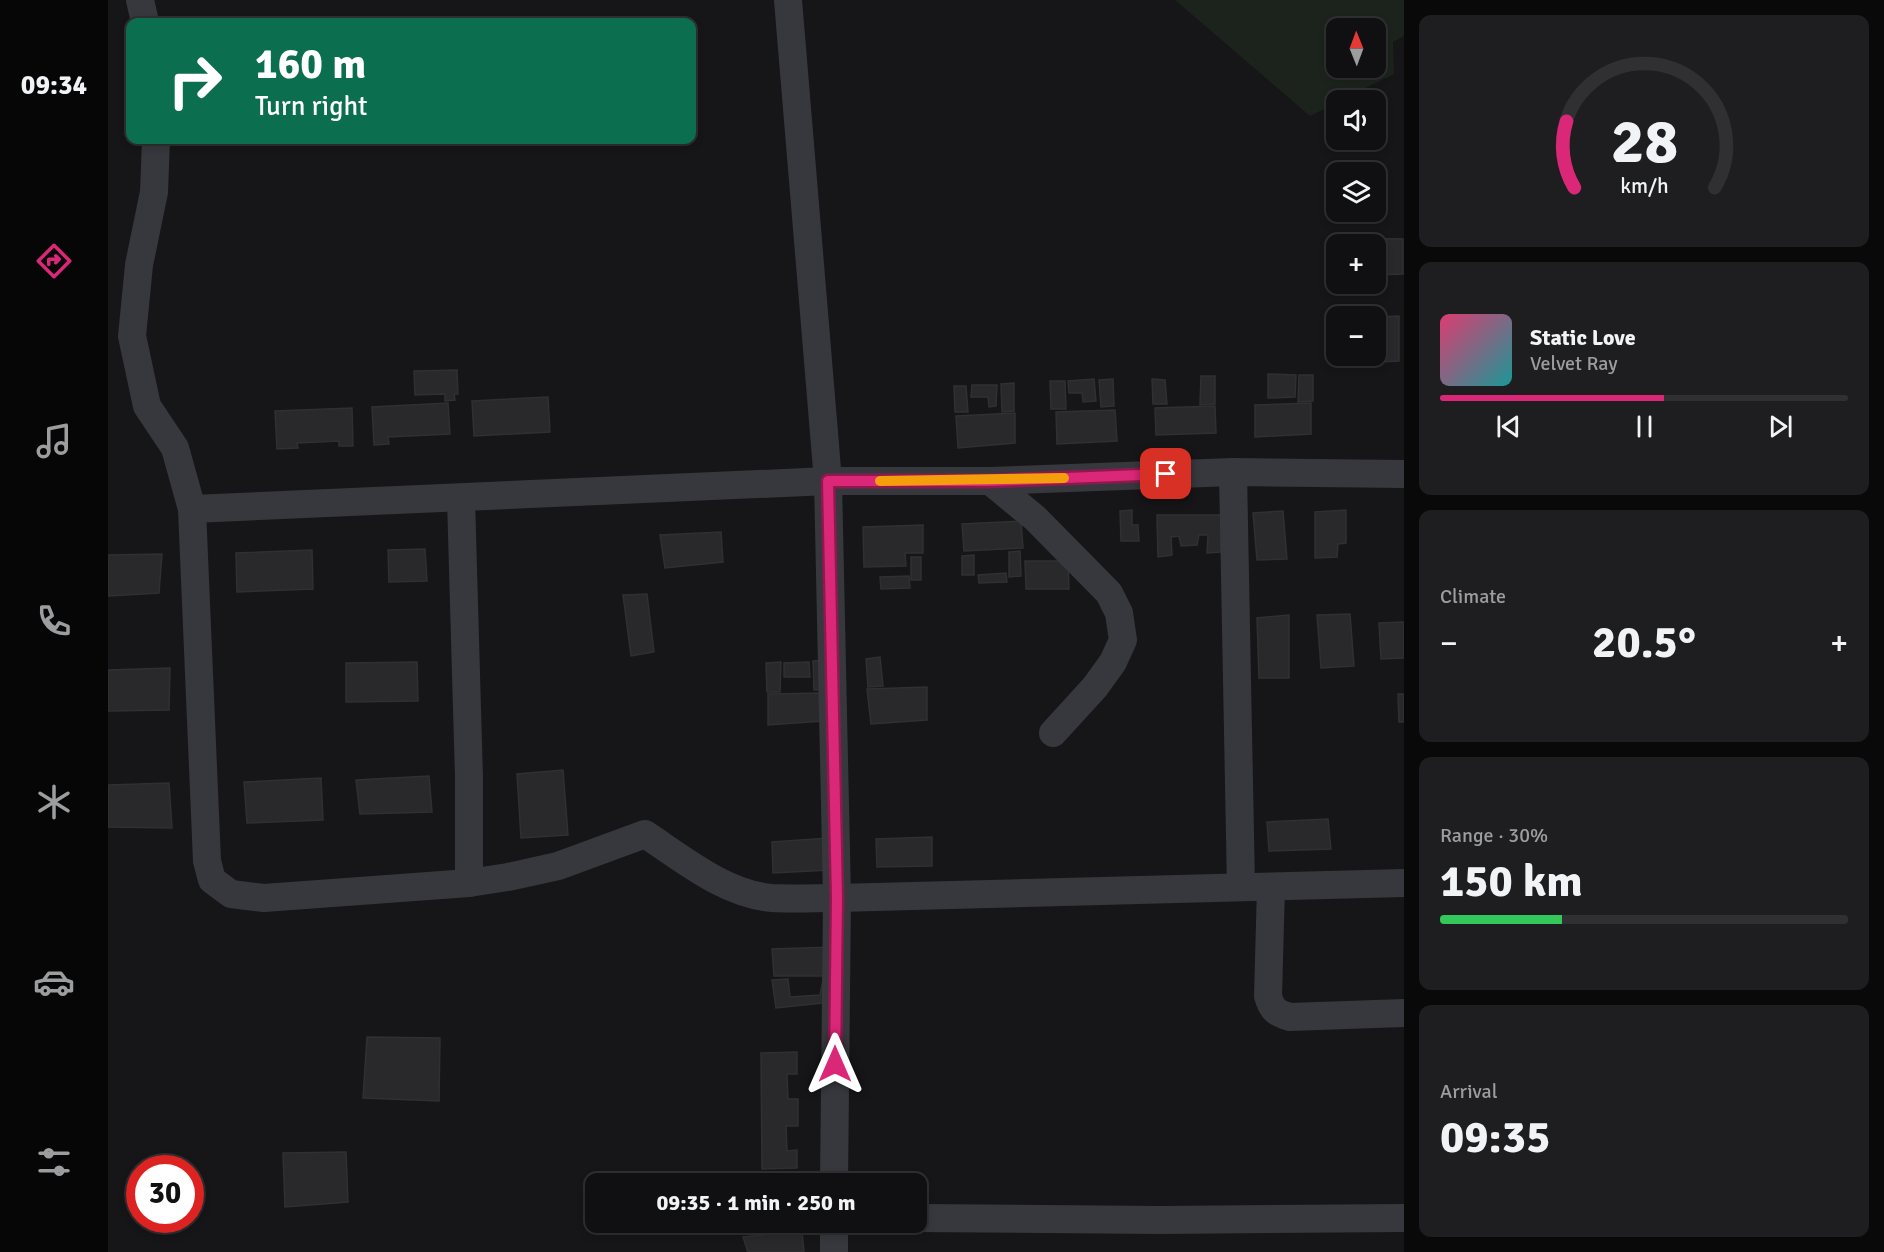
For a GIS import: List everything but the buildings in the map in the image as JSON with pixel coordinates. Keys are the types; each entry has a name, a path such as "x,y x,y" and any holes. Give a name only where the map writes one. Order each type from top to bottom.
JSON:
{"street":[{"path":"140,0 145,18"},
{"path":"788,0 828,481 837,898 834,1173"},
{"path":"156,144 154,192 139,265 132,336 147,406 175,448 192,509 207,861 212,880 231,894 264,898 469,883 558,866 645,834 721,882 743,892 770,898 1404,883"},
{"path":"192,509 461,499 828,481 990,481 1233,472 1404,474"},
{"path":"1233,472 1240,887"},
{"path":"990,481 1035,518 1109,593 1119,613 1123,640 1113,662 1095,687 1053,733"},
{"path":"461,499 469,778 469,883"},
{"path":"1271,887 1268,996 1272,1009 1290,1017 1404,1013"},
{"path":"927,1218 1160,1220 1404,1218"},
{"path":"834,1233 834,1252"}],"shaded area":[{"path":"1175,0 1404,0 1404,36 1393,42 1394,74 1386,78 1386,18 1326,18 1326,78 1386,78 1361,90 1326,90 1326,108 1310,116"}],"slow traffic":[{"path":"880,481 1064,478"}],"route":[{"path":"835,1064 837,898 832,753 828,481 990,481 1166,474"}]}
